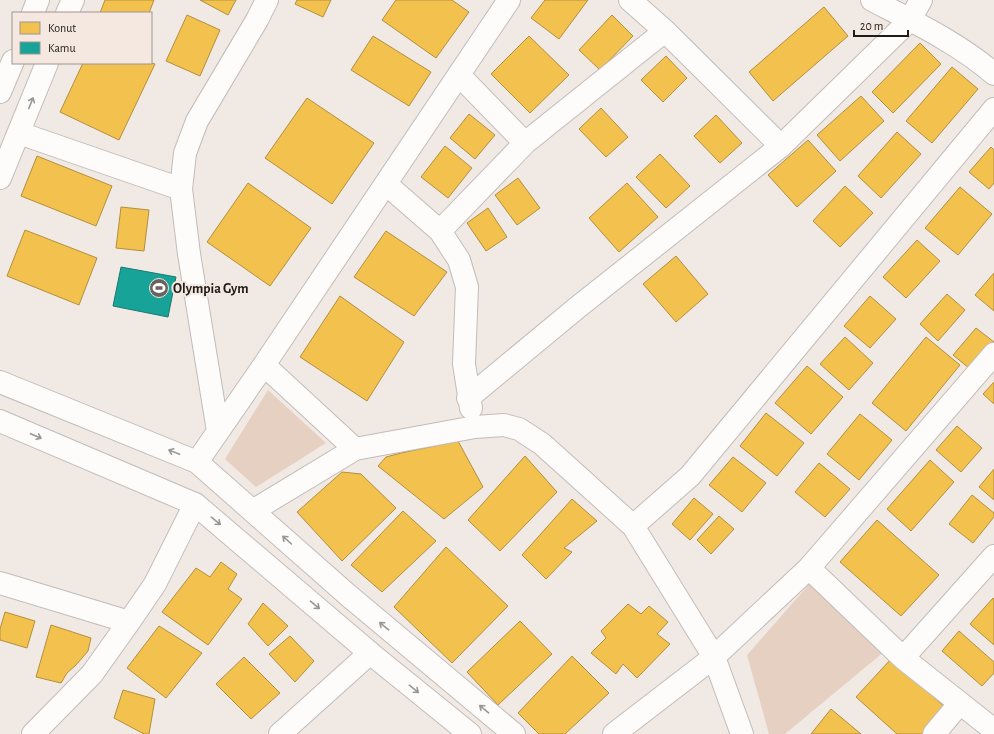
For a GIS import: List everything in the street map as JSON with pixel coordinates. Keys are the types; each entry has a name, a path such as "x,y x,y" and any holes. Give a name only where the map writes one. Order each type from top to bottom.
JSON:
{"street":[{"path":"33,12 38,0"},
{"path":"67,12 73,0"},
{"path":"218,431 189,254 181,189 185,153 197,121 257,20 267,0"},
{"path":"197,462 264,365 509,0"},
{"path":"630,0 665,31 781,146"},
{"path":"872,0 910,20 980,62 994,74"},
{"path":"468,398 578,307 781,146 910,20 921,0"},
{"path":"440,231 525,143 665,31"},
{"path":"0,92 12,63"},
{"path":"0,178 47,64"},
{"path":"459,75 525,143"},
{"path":"633,526 690,476 994,109"},
{"path":"18,133 181,189"},
{"path":"386,184 440,231 459,260 467,287 464,364 468,398 475,427"},
{"path":"614,734 714,657 809,568 994,354"},
{"path":"264,365 355,449"},
{"path":"2,382 197,462 254,510 349,596 514,734"},
{"path":"0,421 195,504 370,653 470,734"},
{"path":"254,510 355,449 475,427 504,425 519,429 542,444 633,526 714,657 742,734"},
{"path":"32,734 92,674 129,622 154,584 195,504"},
{"path":"903,658 994,556"},
{"path":"809,568 903,658 994,730"},
{"path":"0,583 129,622"},
{"path":"280,734 370,653"},
{"path":"934,734 960,703"}],"shaded area":[{"path":"268,390 326,443 256,487 225,459"},
{"path":"812,581 885,651 785,734 769,734 747,655"}],"building: Konut":[{"path":"105,0 154,0 149,12 100,12"},
{"path":"200,0 236,0 228,15"},
{"path":"297,0 331,0 323,17 295,4"},
{"path":"396,0 452,0 469,12 436,58 382,20"},
{"path":"545,0 588,0 559,39 531,18"},
{"path":"824,7 848,36 773,101 749,72"},
{"path":"187,15 220,30 200,76 166,61"},
{"path":"612,15 633,36 600,70 579,50"},
{"path":"373,36 431,72 409,106 351,70"},
{"path":"529,36 569,75 530,113 491,74"},
{"path":"920,43 941,64 893,113 872,92"},
{"path":"666,56 687,78 663,102 641,80"},
{"path":"83,64 155,64 119,140 60,112"},
{"path":"952,67 978,89 932,143 906,121"},
{"path":"861,96 884,121 840,161 817,135"},
{"path":"307,98 374,143 332,204 265,158"},
{"path":"601,108 628,137 606,157 579,129"},
{"path":"469,114 495,135 475,159 450,138"},
{"path":"716,115 742,143 720,163 694,136"},
{"path":"897,132 921,154 881,198 858,176"},
{"path":"808,140 836,171 797,207 768,175"},
{"path":"445,146 472,168 448,198 421,177"},
{"path":"991,147 994,150 994,183 989,189 969,172"},
{"path":"660,154 690,186 666,208 636,177"},
{"path":"37,156 112,186 96,226 21,196"},
{"path":"518,178 540,208 517,225 495,195"},
{"path":"248,183 311,228 270,286 207,242"},
{"path":"627,183 658,217 619,252 589,218"},
{"path":"845,186 873,213 840,247 813,221"},
{"path":"960,187 992,214 958,255 925,228"},
{"path":"121,207 149,210 144,251 116,248"},
{"path":"488,208 507,237 486,251 467,223"},
{"path":"25,230 97,258 79,305 7,276"},
{"path":"386,231 447,272 414,316 354,277"},
{"path":"917,240 940,261 906,298 883,277"},
{"path":"676,256 708,294 676,322 643,284"},
{"path":"994,273 994,311 975,295"},
{"path":"947,294 965,310 938,341 920,324"},
{"path":"340,296 404,342 367,401 300,357"},
{"path":"870,296 896,319 870,348 844,326"},
{"path":"976,328 994,342 994,350 975,373 953,355"},
{"path":"845,337 873,363 849,390 820,364"},
{"path":"926,337 960,365 906,431 872,403"},
{"path":"807,366 843,397 811,434 775,403"},
{"path":"994,382 994,404 983,394"},
{"path":"766,413 804,443 777,476 740,446"},
{"path":"860,414 892,440 859,480 827,454"},
{"path":"957,426 982,448 961,472 936,450"},
{"path":"458,441 483,487 444,519 378,466 386,457"},
{"path":"525,456 557,492 500,551 468,520"},
{"path":"733,457 766,483 742,512 709,485"},
{"path":"930,460 954,482 911,531 887,509"},
{"path":"819,463 850,489 825,517 795,492"},
{"path":"994,469 994,500 979,487"},
{"path":"342,472 361,474 396,508 342,561 297,512"},
{"path":"972,495 994,513 994,517 973,543 949,524"},
{"path":"694,498 713,514 690,540 672,524"},
{"path":"572,499 597,521 564,548 572,552 546,579 522,555"},
{"path":"403,511 436,541 382,592 351,565"},
{"path":"719,516 734,529 711,554 697,540"},
{"path":"877,520 939,575 901,616 840,562"},
{"path":"446,547 508,606 452,663 394,607"},
{"path":"221,562 237,574 228,589 242,599 208,645 162,612 196,568 210,577"},
{"path":"993,598 994,599 994,645 970,624"},
{"path":"263,603 288,626 268,646 248,624"},
{"path":"628,604 641,614 649,606 668,622 657,634 670,644 637,678 623,664 616,674 591,653 606,638 601,631"},
{"path":"5,612 35,621 27,648 0,640 0,629"},
{"path":"520,621 552,654 498,705 467,672"},
{"path":"51,625 91,638 88,651 67,673 61,683 36,677"},
{"path":"159,626 202,653 166,698 127,668"},
{"path":"959,631 994,662 994,673 982,686 942,651"},
{"path":"290,636 314,661 295,682 269,654"},
{"path":"572,656 609,693 565,734 539,734 518,713"},
{"path":"244,657 280,693 251,719 216,684"},
{"path":"891,659 946,708 923,734 897,734 856,697"},
{"path":"123,690 155,699 149,734 144,734 114,718"},
{"path":"831,709 861,734 811,734"}],"building: Kamu":[{"path":"121,267 176,277 168,317 113,306"}],"place":[{"name":"Olympia Gym","path":"159,288"}]}
